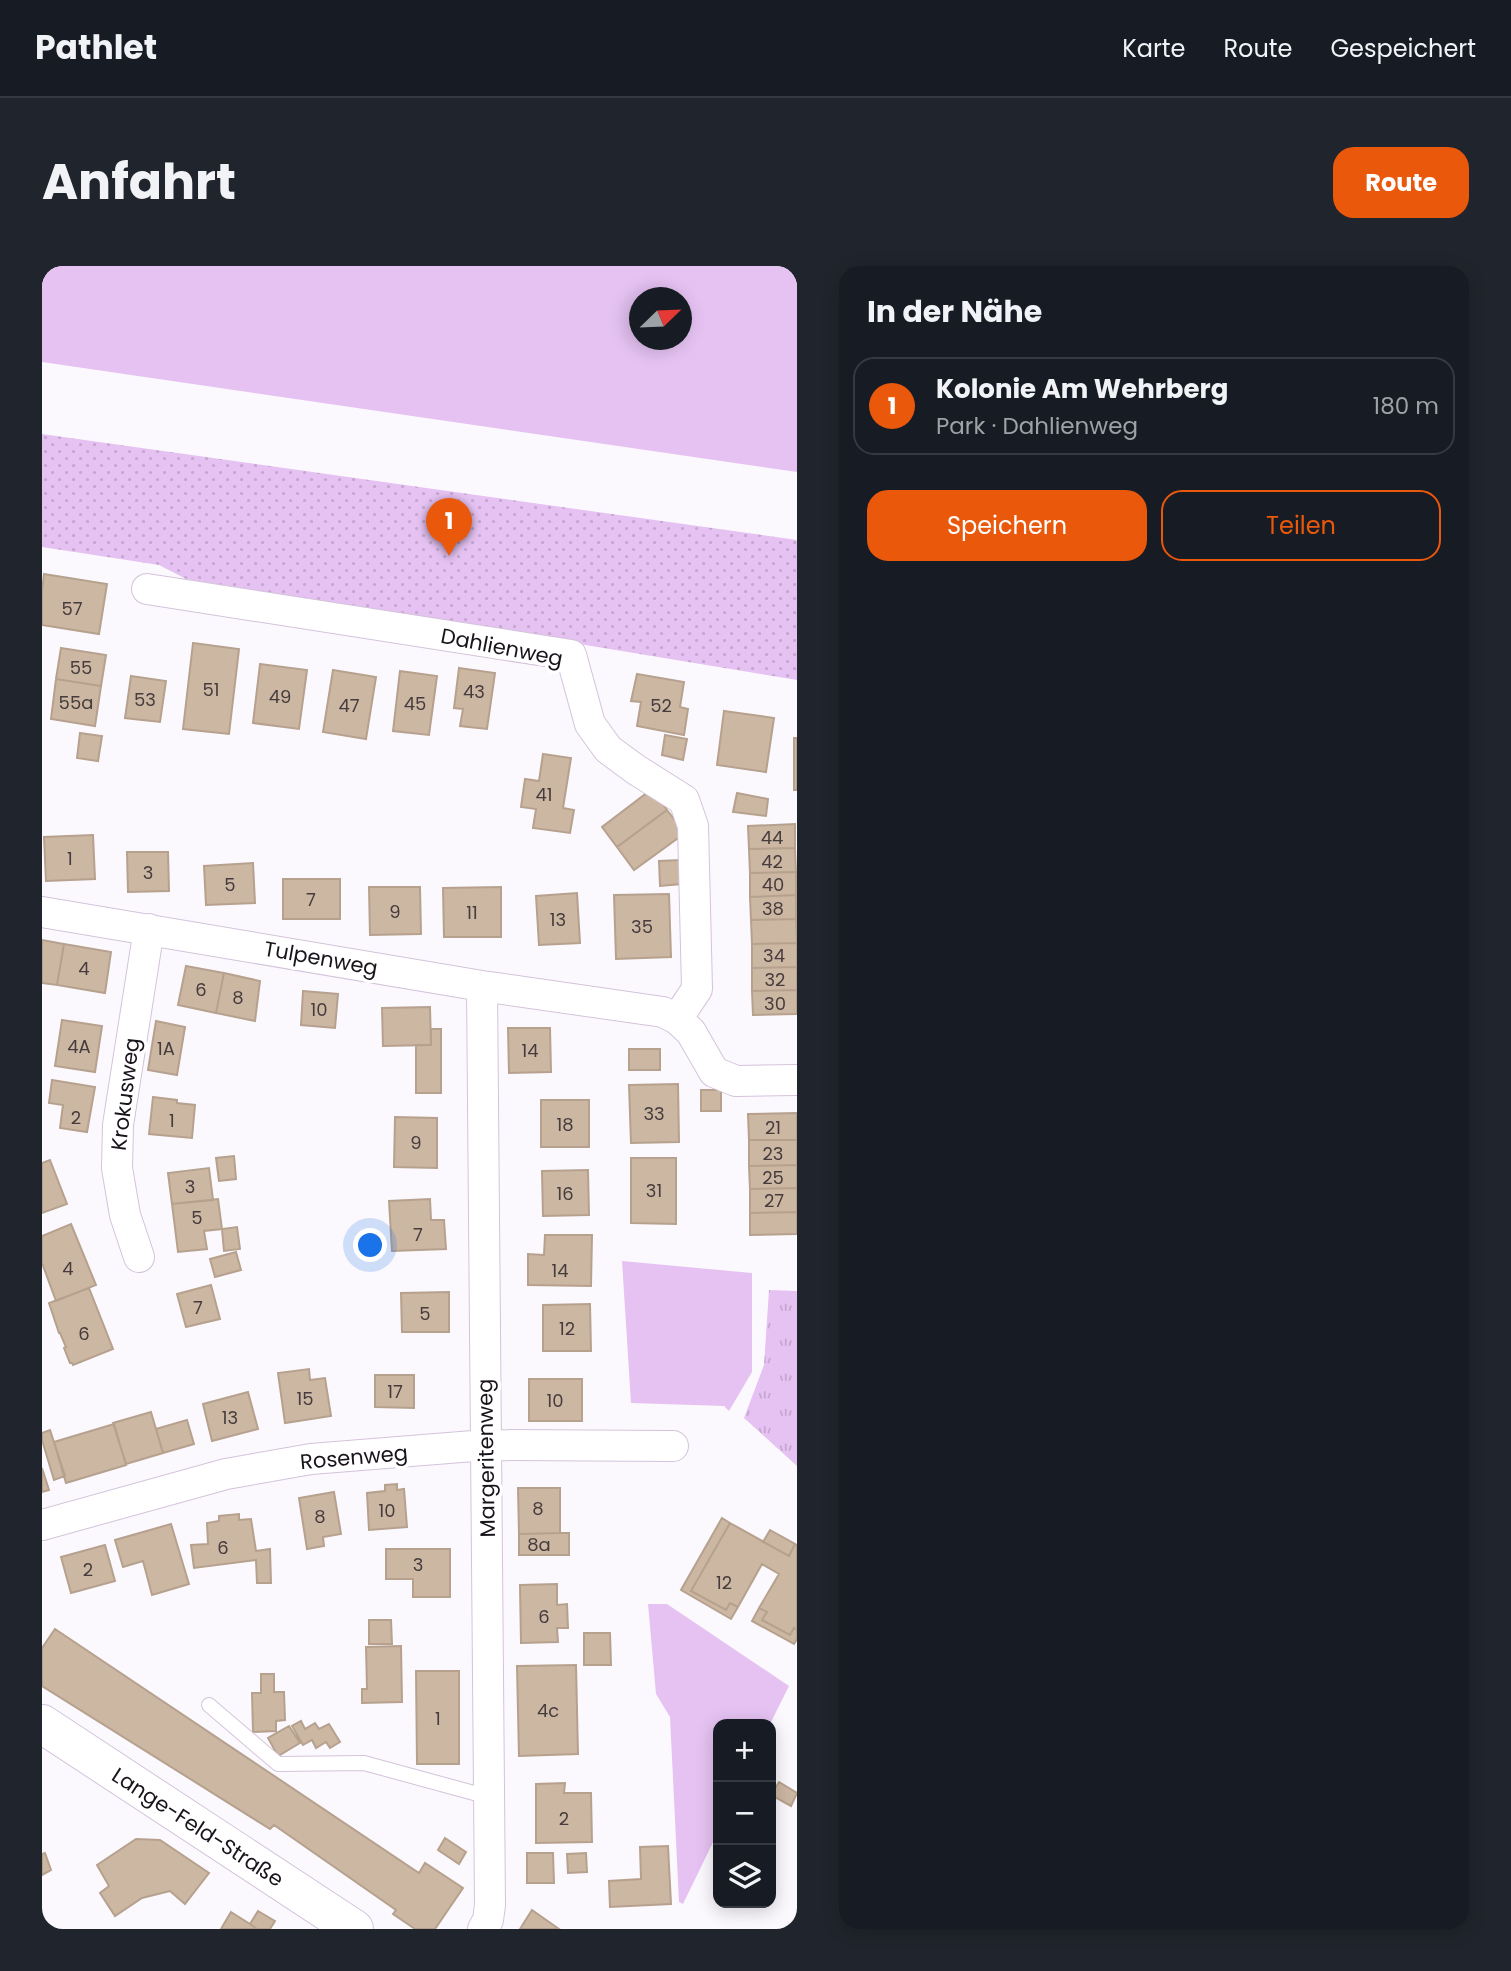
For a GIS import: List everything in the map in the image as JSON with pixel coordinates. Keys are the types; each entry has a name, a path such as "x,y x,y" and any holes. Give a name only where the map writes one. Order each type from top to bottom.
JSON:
{"street":[{"name":"Dahlienweg","path":"147,589 571,655 590,724 608,748 684,800 693,826 697,989 677,1019"},
{"name":"Tulpenweg","path":"42,912 482,986 663,1012 677,1019"},
{"name":"Krokusweg","path":"139,1257 125,1215 117,1168 118,1125 149,929"},
{"name":"Margeritenweg","path":"482,986 490,1905 488,1920 483,1929"},
{"path":"677,1019 691,1032 714,1072 736,1081 797,1080"},
{"name":"Rosenweg","path":"42,1525 226,1474 311,1459 486,1445 673,1446"},
{"name":"Lange-Feld-Straße","path":"42,1724 354,1929"}],"lane":[{"path":"209,1705 278,1764 363,1763 474,1793 489,1794"}],"green space":[{"path":"42,266 797,266 797,472 42,362"},
{"path":"42,434 797,540 797,680 186,579 159,565 42,547"},
{"path":"622,1261 752,1273 752,1372 729,1411 724,1406 631,1403"},
{"path":"769,1290 797,1291 797,1466 744,1418 764,1365"},
{"path":"648,1604 667,1604 789,1686 772,1719 713,1719 713,1842 683,1904 679,1902 670,1717 656,1694"}],"building":[{"path":"44,574 107,584 99,634 42,625"},
{"path":"193,643 239,649 229,734 183,729"},
{"path":"61,648 106,655 101,686 56,679"},
{"path":"260,664 307,670 299,729 253,723"},
{"path":"459,668 495,673 487,729 460,726 463,709 454,708"},
{"path":"333,670 376,677 366,739 323,732"},
{"path":"400,671 437,676 429,735 393,731"},
{"path":"637,674 684,682 680,707 688,709 684,735 637,726 641,702 631,701"},
{"path":"131,676 166,681 160,722 125,718"},
{"path":"56,679 101,686 95,726 51,719"},
{"path":"724,711 774,718 766,772 717,765"},
{"path":"80,733 102,736 98,761 77,758"},
{"path":"665,735 687,739 683,760 662,755"},
{"path":"794,738 797,738 797,790 794,790"},
{"path":"543,754 571,758 563,808 574,810 570,833 533,828 536,809 521,807 525,779 539,781"},
{"path":"652,789 667,810 617,847 602,827"},
{"path":"737,793 768,799 766,816 733,812"},
{"path":"667,810 685,833 634,870 617,847"},
{"path":"795,824 795,848 749,849 748,826"},
{"path":"93,835 95,879 46,881 44,837"},
{"path":"795,848 796,872 750,873 749,849"},
{"path":"127,852 168,852 169,891 128,892"},
{"path":"681,860 682,884 660,886 659,861"},
{"path":"253,863 255,903 206,905 204,866"},
{"path":"796,872 796,895 750,897 750,873"},
{"path":"283,879 340,879 340,919 283,919"},
{"path":"369,887 420,887 421,934 370,935"},
{"path":"501,887 501,937 444,937 443,888"},
{"path":"577,893 580,943 539,945 536,896"},
{"path":"669,894 671,957 616,959 614,895"},
{"path":"796,895 796,919 751,920 750,897"},
{"path":"796,919 797,943 752,944 751,920"},
{"path":"42,940 64,944 57,985 42,983"},
{"path":"797,943 797,967 752,968 752,944"},
{"path":"64,944 111,952 105,993 57,985"},
{"path":"186,966 224,973 216,1013 178,1005"},
{"path":"797,967 797,990 752,991 752,968"},
{"path":"224,973 260,981 255,1021 216,1013"},
{"path":"797,990 797,1014 753,1015 752,991"},
{"path":"303,991 338,994 335,1028 301,1025"},
{"path":"430,1007 431,1045 383,1046 382,1008"},
{"path":"62,1020 102,1026 95,1072 55,1066"},
{"path":"156,1021 185,1027 177,1075 148,1070"},
{"path":"508,1028 550,1028 551,1072 509,1073"},
{"path":"431,1029 441,1029 441,1093 416,1093 416,1045 431,1045"},
{"path":"629,1049 660,1049 660,1070 629,1070"},
{"path":"52,1080 95,1087 87,1132 60,1128 63,1105 49,1103"},
{"path":"678,1084 679,1142 631,1143 629,1085"},
{"path":"701,1090 721,1090 721,1111 701,1111"},
{"path":"153,1097 195,1105 192,1138 149,1134"},
{"path":"541,1100 589,1100 589,1147 541,1147"},
{"path":"797,1113 797,1140 749,1140 748,1114"},
{"path":"395,1117 437,1118 437,1168 394,1167"},
{"path":"749,1140 797,1140 797,1165 749,1166"},
{"path":"234,1156 236,1179 219,1181 216,1158"},
{"path":"631,1158 676,1158 676,1224 631,1223"},
{"path":"50,1160 67,1204 42,1213 42,1163"},
{"path":"797,1165 797,1188 750,1189 749,1166"},
{"path":"209,1168 213,1200 172,1204 168,1173"},
{"path":"588,1170 589,1215 543,1216 542,1171"},
{"path":"797,1188 797,1212 750,1213 750,1189"},
{"path":"218,1199 222,1229 204,1231 207,1249 178,1252 172,1204"},
{"path":"430,1199 431,1220 444,1220 446,1249 392,1251 389,1201"},
{"path":"797,1212 797,1234 750,1235 750,1213"},
{"path":"71,1224 96,1285 56,1301 42,1263 42,1236"},
{"path":"237,1227 240,1249 224,1251 222,1229"},
{"path":"545,1235 592,1235 591,1286 528,1285 528,1254 544,1255"},
{"path":"236,1252 241,1270 215,1277 210,1259"},
{"path":"211,1285 220,1319 186,1327 177,1294"},
{"path":"89,1288 113,1349 73,1365 64,1348 66,1347 49,1303"},
{"path":"449,1292 449,1332 402,1332 401,1293"},
{"path":"590,1304 591,1351 543,1351 543,1305"},
{"path":"309,1369 310,1380 325,1378 331,1416 285,1423 278,1373"},
{"path":"375,1375 414,1375 414,1408 375,1407"},
{"path":"529,1379 582,1379 582,1421 529,1421"},
{"path":"248,1392 258,1429 212,1441 203,1404"},
{"path":"151,1412 163,1453 126,1464 113,1423"},
{"path":"187,1420 194,1444 163,1453 156,1429"},
{"path":"114,1424 126,1465 66,1483 54,1442"},
{"path":"50,1430 65,1476 54,1480 42,1440 42,1433"},
{"path":"42,1468 49,1490 42,1492"},
{"path":"397,1484 397,1490 404,1489 407,1527 369,1530 367,1493 385,1491 385,1485"},
{"path":"518,1488 560,1488 560,1533 519,1534"},
{"path":"334,1492 341,1534 323,1537 324,1546 307,1549 299,1498"},
{"path":"239,1514 239,1520 251,1519 256,1551 270,1549 271,1583 257,1583 256,1560 194,1568 191,1545 208,1544 207,1523 219,1521 219,1516"},
{"path":"722,1518 730,1523 691,1591 726,1610 730,1603 738,1607 731,1619 681,1590"},
{"path":"730,1523 789,1556 795,1544 797,1545 797,1630 794,1628 790,1635 762,1620 767,1612 759,1608 779,1574 762,1564 738,1607 730,1603 726,1610 691,1591"},
{"path":"171,1524 189,1584 152,1595 143,1561 123,1567 115,1540"},
{"path":"770,1530 795,1544 789,1556 763,1542"},
{"path":"569,1533 569,1555 519,1555 519,1534"},
{"path":"105,1545 115,1581 71,1593 61,1557"},
{"path":"386,1549 450,1549 450,1597 413,1597 413,1579 386,1579"},
{"path":"557,1584 557,1605 567,1604 568,1628 557,1628 558,1642 521,1643 520,1585"},
{"path":"759,1608 767,1612 762,1620 790,1635 794,1628 797,1630 794,1644 752,1621"},
{"path":"369,1620 391,1620 392,1644 369,1644"},
{"path":"55,1629 419,1873 425,1863 463,1888 435,1929 415,1929 393,1914 396,1910 274,1825 270,1829 42,1686 42,1648"},
{"path":"584,1633 610,1633 611,1665 584,1665"},
{"path":"401,1646 402,1702 362,1703 362,1689 367,1689 366,1647"},
{"path":"576,1665 578,1754 519,1756 517,1666"},
{"path":"416,1671 459,1671 459,1764 417,1764"},
{"path":"261,1674 274,1674 274,1692 284,1692 285,1720 276,1721 276,1731 253,1732 252,1693 261,1693"},
{"path":"301,1721 305,1729 315,1723 319,1729 329,1724 340,1742 330,1748 326,1742 316,1748 312,1740 303,1745 292,1726"},
{"path":"289,1726 300,1743 278,1756 268,1738"},
{"path":"779,1782 797,1793 791,1806 776,1798"},
{"path":"565,1783 564,1793 591,1793 592,1842 536,1843 536,1784"},
{"path":"445,1838 466,1852 459,1864 438,1850"},
{"path":"136,1839 160,1840 209,1873 185,1904 170,1891 142,1898 115,1916 100,1893 109,1886 97,1865"},
{"path":"668,1846 671,1904 610,1907 609,1881 641,1879 640,1847"},
{"path":"45,1853 51,1870 42,1875 42,1854"},
{"path":"527,1853 553,1853 554,1883 527,1883"},
{"path":"586,1853 587,1872 568,1873 567,1854"},
{"path":"532,1910 559,1929 520,1929"},
{"path":"258,1911 275,1921 270,1929 257,1929 250,1924"},
{"path":"231,1912 250,1924 257,1929 221,1929"}],"place":[{"name":"Kolonie Am Wehrberg","path":"449,556"}]}
